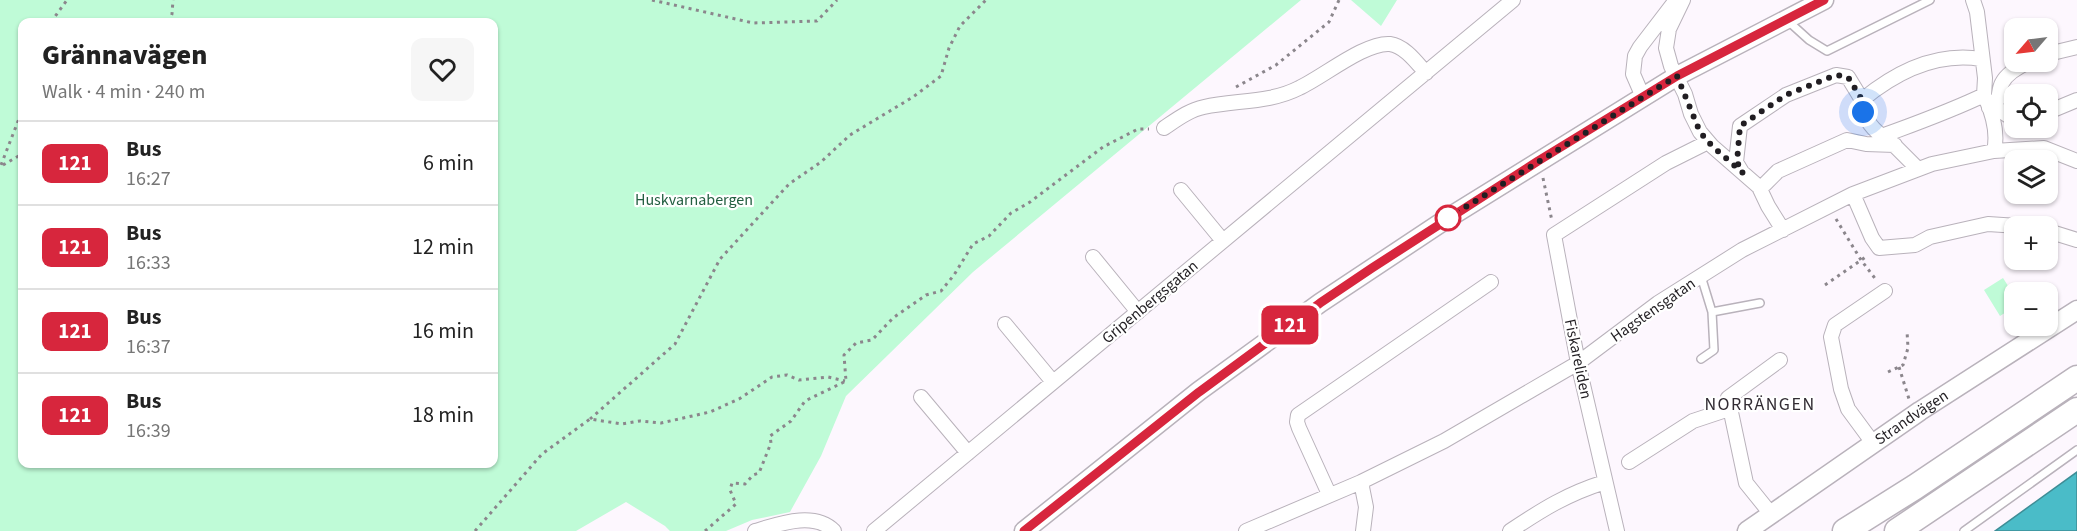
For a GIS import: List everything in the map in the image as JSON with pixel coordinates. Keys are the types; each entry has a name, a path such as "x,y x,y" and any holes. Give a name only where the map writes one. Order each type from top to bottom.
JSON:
{"highway":[{"path":"1845,531 1916,487 2077,378"},
{"path":"1898,531 2077,410"}],"main road":[{"path":"1024,531 1199,392 1320,303 1538,161 1677,76 1824,0"},
{"name":"Strandvägen","path":"1747,531 1920,411 2077,310"}],"street":[{"name":"Gripenbergsgatan","path":"874,531 1513,0"},
{"path":"1643,97 1633,74 1635,56 1676,0"},
{"path":"1683,0 1669,29 1666,48 1671,66 1700,132 1708,142 1759,187 1783,230"},
{"path":"1973,0 1977,12 1981,59 1996,140 1994,151"},
{"path":"1164,128 1186,113 1203,107 1278,96 1298,89 1376,46 1391,44 1402,48 1426,73"},
{"path":"2058,52 2077,47"},
{"path":"1862,100 1898,74 1920,65 1965,57 1981,59"},
{"path":"1882,136 1925,119 1998,100 2000,85 2006,76 2013,72"},
{"path":"1743,173 1737,162 1740,126 1767,106 1795,90 1836,75 1848,77 1862,100 1863,112 1872,128 1895,145 1918,169"},
{"path":"2058,108 2077,100"},
{"path":"1989,103 2004,113"},
{"path":"1759,187 1778,171 1847,140 1866,144 1895,145"},
{"path":"1554,235 1666,164 1708,142"},
{"name":"Hagstensgatan","path":"1246,531 1360,482 1444,441 1578,363 1658,303 1742,250 1853,194 1932,164 1994,151 2044,148 2077,161"},
{"path":"1181,190 1223,241"},
{"path":"1853,194 1872,238 1879,248 1915,245 1930,237 1988,224 2004,225"},
{"path":"2058,234 2077,240"},
{"name":"Fiskareliden","path":"1554,235 1578,363 1617,531"},
{"path":"1093,257 1138,312"},
{"path":"1329,494 1299,428 1298,415 1491,282"},
{"path":"1873,443 1848,409 1841,389 1831,337 1835,325 1885,291"},
{"path":"1005,324 1053,382"},
{"path":"1771,514 1746,483 1728,398 1780,360"},
{"path":"921,397 968,453"},
{"path":"1629,462 1693,421 1729,410"},
{"path":"1360,482 1366,507 1364,531"},
{"path":"1510,531 1578,490 1605,482"},
{"path":"755,531 790,522 814,520 829,526 834,531"}],"lane":[{"path":"1786,20 1809,40 1827,51 1930,0"},
{"path":"1701,276 1712,312 1714,350 1701,359"},
{"path":"1712,312 1760,303"},
{"path":"1964,531 2077,450"}],"path":[{"path":"54,18 67,0"},
{"path":"170,18 173,0"},
{"path":"652,0 753,23 817,21 837,0"},
{"path":"476,531 542,454 590,419 675,344 720,259 789,184 821,162 850,135 913,97 942,76 949,48 960,26 986,0"},
{"path":"1234,88 1276,65 1329,22 1339,0"},
{"path":"1,166 18,121"},
{"path":"846,381 844,355 856,343 872,340 893,318 926,295 941,291 973,244 989,236 1011,213 1030,202 1103,147 1138,129 1164,128"},
{"path":"1,166 18,156"},
{"path":"1538,161 1554,235"},
{"path":"1828,208 1861,260 1885,291"},
{"path":"1825,285 1879,248"},
{"path":"1888,372 1903,365 1908,348 1906,331"},
{"path":"1899,367 1908,398 1920,411"},
{"path":"590,419 622,424 640,421 661,423 710,412 739,399 772,377 787,375 800,380 828,377 846,381"},
{"path":"705,531 736,504 730,490 732,483 745,484 753,475 759,473 771,443 770,436 791,421 805,401 846,381"}],"green space":[{"name":"Huskvarnabergen","path":"0,0 1301,0 973,272 846,396 821,456 790,512 752,520 726,531 670,531 626,502 576,531 0,531"},
{"path":"1351,0 1397,0 1381,26"},
{"path":"2003,278 2006,282 2004,313 2000,316 1984,290"}],"water":[{"path":"2077,472 2077,531 1995,531"}],"bus line":[{"name":"121","path":"1024,531 1199,392 1320,303 1372,268 1538,161 1677,76 1824,0"}],"district":[{"name":"NORRÄNGEN","path":"1760,404"}],"route":[{"path":"1448,218 1677,76 1700,132 1712,146 1743,173 1737,162 1740,126 1757,112 1786,95 1836,75 1848,77 1862,100 1863,112"}]}
